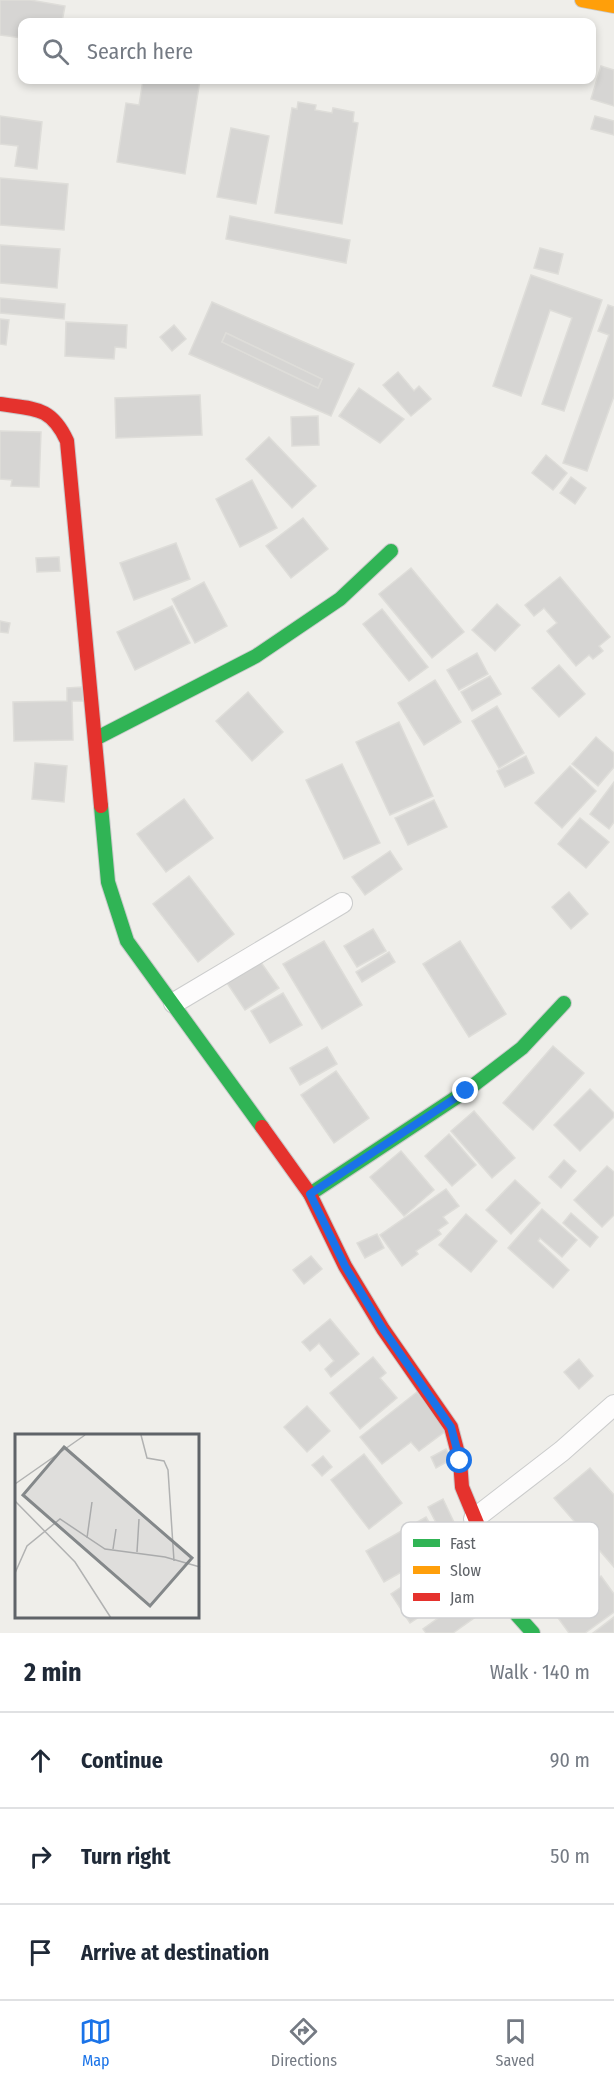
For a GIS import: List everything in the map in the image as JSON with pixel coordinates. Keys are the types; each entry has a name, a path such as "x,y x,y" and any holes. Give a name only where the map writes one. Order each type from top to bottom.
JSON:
{"main road":[{"path":"582,0 614,6"},
{"path":"0,404 49,412 60,423 67,441 108,882 127,941 310,1194 361,1293 451,1427 460,1461 462,1487 475,1522"},
{"path":"94,739 256,656 340,599 391,551"},
{"path":"310,1194 466,1091 522,1048 564,1003"},
{"path":"520,1618 533,1633"}],"street":[{"path":"174,1003 342,903"},
{"path":"474,1519 562,1451 614,1405"}],"building":[{"path":"0,0 30,0 65,6 63,18 18,18 18,37 0,35"},
{"path":"601,66 614,70 614,106 591,99"},
{"path":"142,84 199,84 185,174 117,162 126,103 139,105"},
{"path":"298,102 316,105 315,110 332,113 333,108 354,112 353,122 358,123 342,224 275,213 292,108 297,109"},
{"path":"0,116 42,122 37,169 15,166 18,146 0,144"},
{"path":"595,116 614,121 614,135 591,129"},
{"path":"231,128 269,136 256,204 217,197"},
{"path":"0,178 68,184 64,230 0,225"},
{"path":"230,216 350,240 346,263 226,239"},
{"path":"0,245 60,249 57,288 0,283"},
{"path":"540,248 563,254 558,274 534,268"},
{"path":"531,275 602,300 564,411 542,404 572,318 550,310 521,396 493,386"},
{"path":"0,298 65,304 64,319 0,313"},
{"path":"212,302 354,364 331,416 189,354","holes":["226,333 322,379 318,388 222,342"]},
{"path":"608,305 614,307 614,396 587,471 563,463 609,335 598,331"},
{"path":"0,319 9,320 6,345 0,344"},
{"path":"66,322 127,325 126,348 115,347 114,359 65,356"},
{"path":"174,325 186,339 172,351 160,337"},
{"path":"226,333 322,379 318,388 222,342"},
{"path":"398,372 414,391 419,386 431,399 411,416 383,385"},
{"path":"359,388 404,419 380,443 339,416"},
{"path":"200,395 202,435 116,438 115,398"},
{"path":"318,416 319,445 292,446 291,417"},
{"path":"0,431 41,432 39,487 11,486 12,480 0,479"},
{"path":"269,437 316,486 292,508 246,459"},
{"path":"546,455 567,473 553,490 532,473"},
{"path":"571,477 586,488 575,504 560,493"},
{"path":"252,480 277,528 240,547 216,499"},
{"path":"303,518 328,549 291,578 266,546"},
{"path":"176,543 190,579 134,600 120,563"},
{"path":"59,557 60,571 37,572 36,558"},
{"path":"411,568 464,632 432,658 379,594"},
{"path":"560,577 610,637 599,646 603,651 593,659 589,655 576,666 547,631 557,623 544,608 534,616 525,605"},
{"path":"204,582 227,626 195,643 172,599"},
{"path":"497,604 520,625 495,651 472,630"},
{"path":"172,606 190,643 135,670 117,632"},
{"path":"382,609 428,667 409,681 363,624"},
{"path":"0,621 10,623 8,633 0,632"},
{"path":"477,653 488,674 459,690 447,670"},
{"path":"559,665 585,694 559,717 532,688"},
{"path":"490,676 501,694 472,711 461,692"},
{"path":"435,680 461,722 424,745 398,703"},
{"path":"82,687 83,701 72,701 73,740 14,741 13,702 67,701 67,688"},
{"path":"248,692 283,732 252,761 216,721"},
{"path":"497,706 524,753 499,768 472,721"},
{"path":"399,722 433,796 390,815 356,742"},
{"path":"596,737 614,753 614,767 598,786 572,764"},
{"path":"526,756 534,773 505,787 497,771"},
{"path":"35,763 67,766 64,802 32,799"},
{"path":"342,764 380,843 344,859 306,780"},
{"path":"570,766 596,791 562,828 535,803"},
{"path":"614,782 614,822 609,829 590,814"},
{"path":"184,799 213,838 166,872 137,834"},
{"path":"434,800 447,827 408,845 395,818"},
{"path":"580,818 609,842 586,868 558,844"},
{"path":"390,851 402,869 365,895 352,877"},
{"path":"189,876 234,934 198,962 153,904"},
{"path":"569,892 588,914 571,929 552,907"},
{"path":"373,929 386,951 357,967 344,946"},
{"path":"324,941 362,1005 322,1029 283,964"},
{"path":"460,941 506,1014 469,1037 423,964"},
{"path":"389,952 395,962 362,982 356,972"},
{"path":"260,961 279,988 245,1010 227,983"},
{"path":"283,993 302,1025 270,1043 251,1011"},
{"path":"553,1046 584,1073 533,1130 503,1103"},
{"path":"327,1047 337,1064 300,1085 290,1068"},
{"path":"336,1071 369,1118 334,1143 301,1095"},
{"path":"590,1089 614,1113 614,1117 580,1151 554,1125"},
{"path":"474,1111 515,1158 492,1178 451,1131"},
{"path":"449,1134 476,1165 452,1186 425,1156"},
{"path":"401,1151 434,1190 404,1216 370,1177"},
{"path":"564,1160 576,1171 561,1188 549,1177"},
{"path":"607,1166 614,1172 614,1215 602,1227 574,1200"},
{"path":"515,1180 540,1203 511,1234 486,1210"},
{"path":"446,1189 459,1206 443,1217 448,1223 438,1230 441,1234 416,1251 418,1254 402,1266 380,1235"},
{"path":"542,1209 577,1240 562,1257 540,1238 538,1241 569,1270 553,1288 508,1248"},
{"path":"571,1213 598,1237 590,1247 563,1223"},
{"path":"466,1214 497,1241 471,1272 439,1245"},
{"path":"377,1234 384,1248 365,1258 357,1243"},
{"path":"311,1256 322,1269 304,1284 293,1270"},
{"path":"330,1319 359,1354 331,1377 325,1369 334,1361 319,1343 310,1351 302,1342"},
{"path":"373,1357 386,1373 380,1378 397,1398 360,1429 330,1393"},
{"path":"579,1359 593,1376 579,1389 564,1372"},
{"path":"417,1392 447,1430 419,1451 411,1442 382,1464 360,1437"},
{"path":"307,1406 330,1431 307,1452 284,1427"},
{"path":"446,1449 452,1459 436,1468 431,1457"},
{"path":"364,1454 402,1503 369,1529 331,1480"},
{"path":"323,1456 332,1467 322,1476 312,1465"},
{"path":"590,1468 614,1495 614,1567 599,1550 599,1522 575,1522 554,1498"},
{"path":"443,1499 454,1522 436,1522 428,1507"},
{"path":"426,1517 429,1522 417,1522"},
{"path":"401,1531 401,1572 384,1582 366,1551"},
{"path":"601,1576 614,1594 614,1612 585,1633 569,1633 558,1618 599,1618 599,1577"},
{"path":"401,1587 401,1609 391,1594"},
{"path":"614,1617 614,1633 593,1633"},
{"path":"407,1618 418,1618 410,1623"},
{"path":"438,1618 474,1618 453,1633 426,1633 423,1629"}],"traffic: fast":[{"path":"95,739 256,656 340,599 391,551"},
{"path":"101,806 108,882 127,941 262,1127"},
{"path":"310,1194 466,1091 522,1048 564,1003"},
{"path":"520,1618 533,1633"}],"traffic: slow":[{"path":"582,0 614,6"}],"traffic: jam":[{"path":"0,404 32,409 48,415 55,421 67,441 101,806"},
{"path":"262,1127 310,1194 345,1266 383,1329 451,1427 460,1461 462,1487 476,1522"}],"route":[{"path":"460,1461 451,1427 383,1329 345,1266 310,1194 466,1091"}]}
